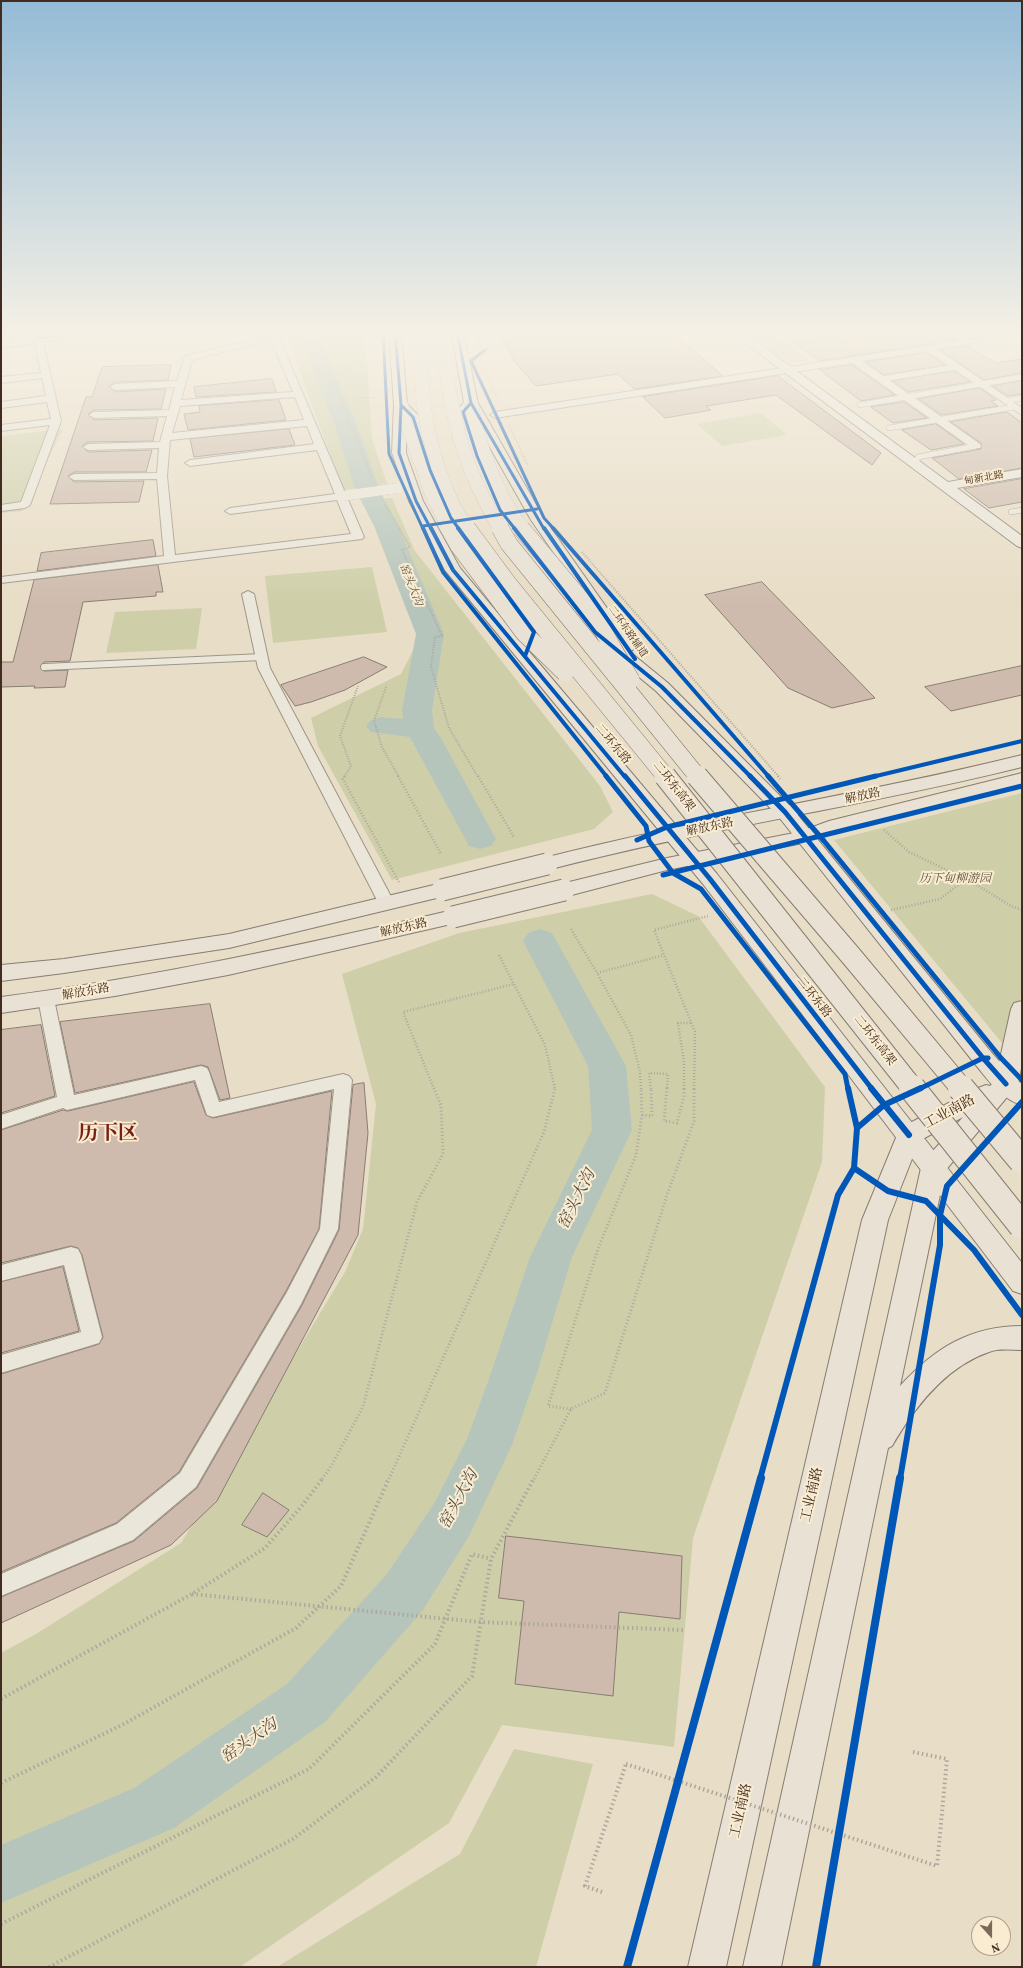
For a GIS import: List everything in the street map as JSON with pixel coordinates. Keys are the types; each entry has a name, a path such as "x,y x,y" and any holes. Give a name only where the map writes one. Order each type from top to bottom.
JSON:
{"main road":[{"path":"400,423 399,453 404,487 416,501 453,570 525,656 534,632 451,518 430,470 415,423"},
{"path":"407,423 433,498 459,546 479,575 524,632 640,745"},
{"name":"二环东高架","path":"428,423 437,465 461,520 510,586 640,745 1022,1226"},
{"name":"二环东高架","path":"456,423 462,449 482,497 509,544 666,740 852,957 1022,1161"},
{"path":"466,423 477,456 500,510 595,632 642,668 785,812 803,837 1014,1090"},
{"path":"475,423 477,435 495,481 520,528 594,615 666,740"},
{"name":"二环东路辅道","path":"482,423 538,520 642,668"},
{"name":"二环东路","path":"525,656 616,765 672,836 710,879 805,1004 909,1135 1022,1283"},
{"name":"解放路","path":"785,812 941,781 1022,761"},
{"name":"解放路","path":"803,837 836,825 1022,779"},
{"path":"941,781 956,795"},
{"name":"解放东路","path":"1,973 64,966 229,941 409,899 611,847 672,836 785,812"},
{"name":"解放东路","path":"1,1005 46,999 228,968 452,917 693,859 803,837"},
{"name":"工业南路","path":"762,1967 933,1168 1014,1090 1022,1008"},
{"name":"工业南路","path":"708,1967 875,1220 888,1191 909,1135 1014,1090"},
{"path":"871,1457 894,1415 916,1388 956,1355 981,1342 1000,1338 1022,1338"}],"street":[{"path":"1,428 42,423"},
{"path":"1,508 25,505 55,423"},
{"path":"170,423 165,441 162,476 170,559"},
{"path":"88,447 165,441 306,423"},
{"path":"1,580 358,537 310,423"},
{"path":"861,423 1022,543"},
{"path":"943,423 976,446"},
{"path":"190,463 317,447"},
{"name":"甸新北路","path":"947,486 1022,472"},
{"path":"74,477 162,476"},
{"path":"230,511 404,487"},
{"path":"248,594 264,668 386,904"},
{"path":"46,999 66,1101"},
{"path":"1,1122 66,1101 67,1103 201,1072 213,1110 343,1080 329,1229 294,1298 188,1480 125,1532 1,1585"},
{"path":"1,1273 71,1255 92,1337 1,1364"}],"lane":[{"path":"889,428 921,423"},
{"path":"916,463 918,457 976,446"},
{"path":"1011,512 1022,510"},
{"path":"44,667 262,657"}],"path":[{"path":"352,423 378,491 410,547 402,550 442,636 435,637 431,667 449,728 514,837"},
{"path":"504,423 529,468"},
{"path":"582,552 784,784"},
{"path":"577,556 612,596"},
{"path":"358,686 340,736 351,766 343,779 409,899"},
{"path":"386,687 374,721 382,747 441,854"},
{"path":"881,827 909,852 966,879 1011,906 1022,910"},
{"path":"891,910 940,899 966,879"},
{"path":"571,929 631,1036 640,1072 642,1115 636,1155 598,1249 548,1406 571,1409 605,1393 667,1195 694,1121 695,1032 654,930 708,916"},
{"path":"1,1783 122,1725 296,1628 341,1586 544,1132 555,1089 545,1045 499,955"},
{"path":"597,973 664,955"},
{"path":"1,1699 192,1594 265,1548 301,1507 330,1468 363,1407 417,1202 443,1154 441,1104 403,1012 514,984"},
{"path":"642,1115 652,1116 652,1098 649,1073 668,1074 664,1121 677,1123 684,1096 684,1062 678,1023 691,1023"},
{"path":"49,1967 294,1839 376,1777 472,1676 491,1559 571,1409"},
{"path":"1,1924 309,1769 435,1644 472,1554 491,1559"},
{"path":"192,1594 480,1622 683,1630"},
{"path":"602,1892 585,1886 626,1764 937,1866 947,1759 913,1752"},
{"path":"677,1784 679,1776"},
{"path":"838,1841 840,1825"}],"green space":[{"path":"319,423 371,423 372,439 387,484 343,490"},
{"path":"773,423 787,435 722,446 697,424"},
{"path":"63,429 22,511 1,513 1,436"},
{"path":"392,498 415,551 600,786 613,812 594,829 392,880 318,746 311,718 401,674 421,635 437,633 366,500"},
{"path":"372,567 387,632 273,643 265,576"},
{"path":"202,608 196,649 106,653 115,612"},
{"name":"历下甸柳游园","path":"1022,793 1022,990 1012,1055 834,840"},
{"path":"652,894 698,916 825,1087 822,1162 693,1538 674,1747 502,1725 449,1823 240,1967 1,1967 1,1653 36,1634 181,1543 345,1272 363,1229 376,1104 342,974 459,933"},
{"path":"514,1749 593,1764 536,1967 277,1967 460,1854"}],"building":[{"path":"77,423 157,423 153,441 88,442 82,446 88,452 152,450 146,472 74,472 68,476 74,482 144,481 139,502 50,504"},
{"path":"186,423 258,423 188,430"},
{"path":"814,423 841,423 881,453 872,465"},
{"path":"952,423 1022,423 1022,468 959,479 932,458 981,449 981,443"},
{"path":"936,424 964,444 931,450 902,430"},
{"path":"289,429 295,445 194,457 190,439"},
{"path":"1022,479 1022,502 989,508 964,489"},
{"path":"153,540 156,556 37,571 41,553"},
{"path":"158,565 163,592 156,592 156,596 83,602 70,661 44,662 40,667 44,671 68,670 65,687 1,687 1,662 13,662 34,580"},
{"path":"762,582 875,698 832,708 788,688 705,595"},
{"path":"364,657 387,667 345,690 311,702 295,706 281,685"},
{"path":"1022,666 1022,695 951,711 925,687"},
{"path":"210,1004 230,1098 220,1100 208,1067 201,1065 75,1093 60,1022"},
{"path":"41,1025 55,1096 1,1113 1,1030"},
{"path":"194,1082 206,1115 213,1118 332,1091 319,1229 286,1291 179,1472 116,1523 1,1572 1,1374 99,1344 103,1337 82,1255 78,1248 71,1246 1,1263 1,1130 63,1110 67,1111"},
{"path":"364,1083 368,1133 358,1235 217,1501 171,1545 1,1623 1,1597 134,1541 197,1488 302,1305 339,1230 353,1085"},
{"path":"63,1267 79,1331 1,1353 1,1282"},
{"path":"263,1493 289,1510 267,1537 242,1525"},
{"path":"506,1536 682,1556 680,1619 619,1612 613,1696 515,1684 524,1601 499,1598"}],"waterway":[{"name":"窑头大沟","path":"345,423 367,489 386,526 430,634 417,710 419,729"},
{"path":"381,726 419,729"},
{"name":"窑头大沟","path":"419,729 427,740 480,839"},
{"name":"窑头大沟","path":"1,1874 154,1808 306,1703 405,1592 452,1519 488,1445 514,1373 551,1257 598,1162 612,1130 607,1066 540,941"}],"cycle path":[{"path":"387,423 389,454 443,572 646,826 649,841 673,873 701,889 845,1074 857,1128 854,1168 838,1195 627,1967"},
{"path":"400,423 399,453 416,501 453,570 710,879 805,1004 909,1135"},
{"path":"415,423 430,470 451,518 534,632 525,656"},
{"path":"466,423 477,456 500,510 595,632 662,687 785,812 983,1058 1006,1084"},
{"path":"482,423 538,520 635,659"},
{"path":"500,423 544,518 824,841 1001,1058 1022,1080"},
{"path":"423,526 537,509"},
{"path":"637,840 667,827 1022,741"},
{"path":"663,875 1022,786"},
{"path":"857,1128 884,1105 983,1058 988,1058"},
{"path":"816,1967 940,1245 940,1215 947,1186 1022,1102"},
{"path":"854,1168 888,1191 926,1201 974,1250 1022,1315"}],"district":[{"name":"历下区","path":"108,1135"}]}
